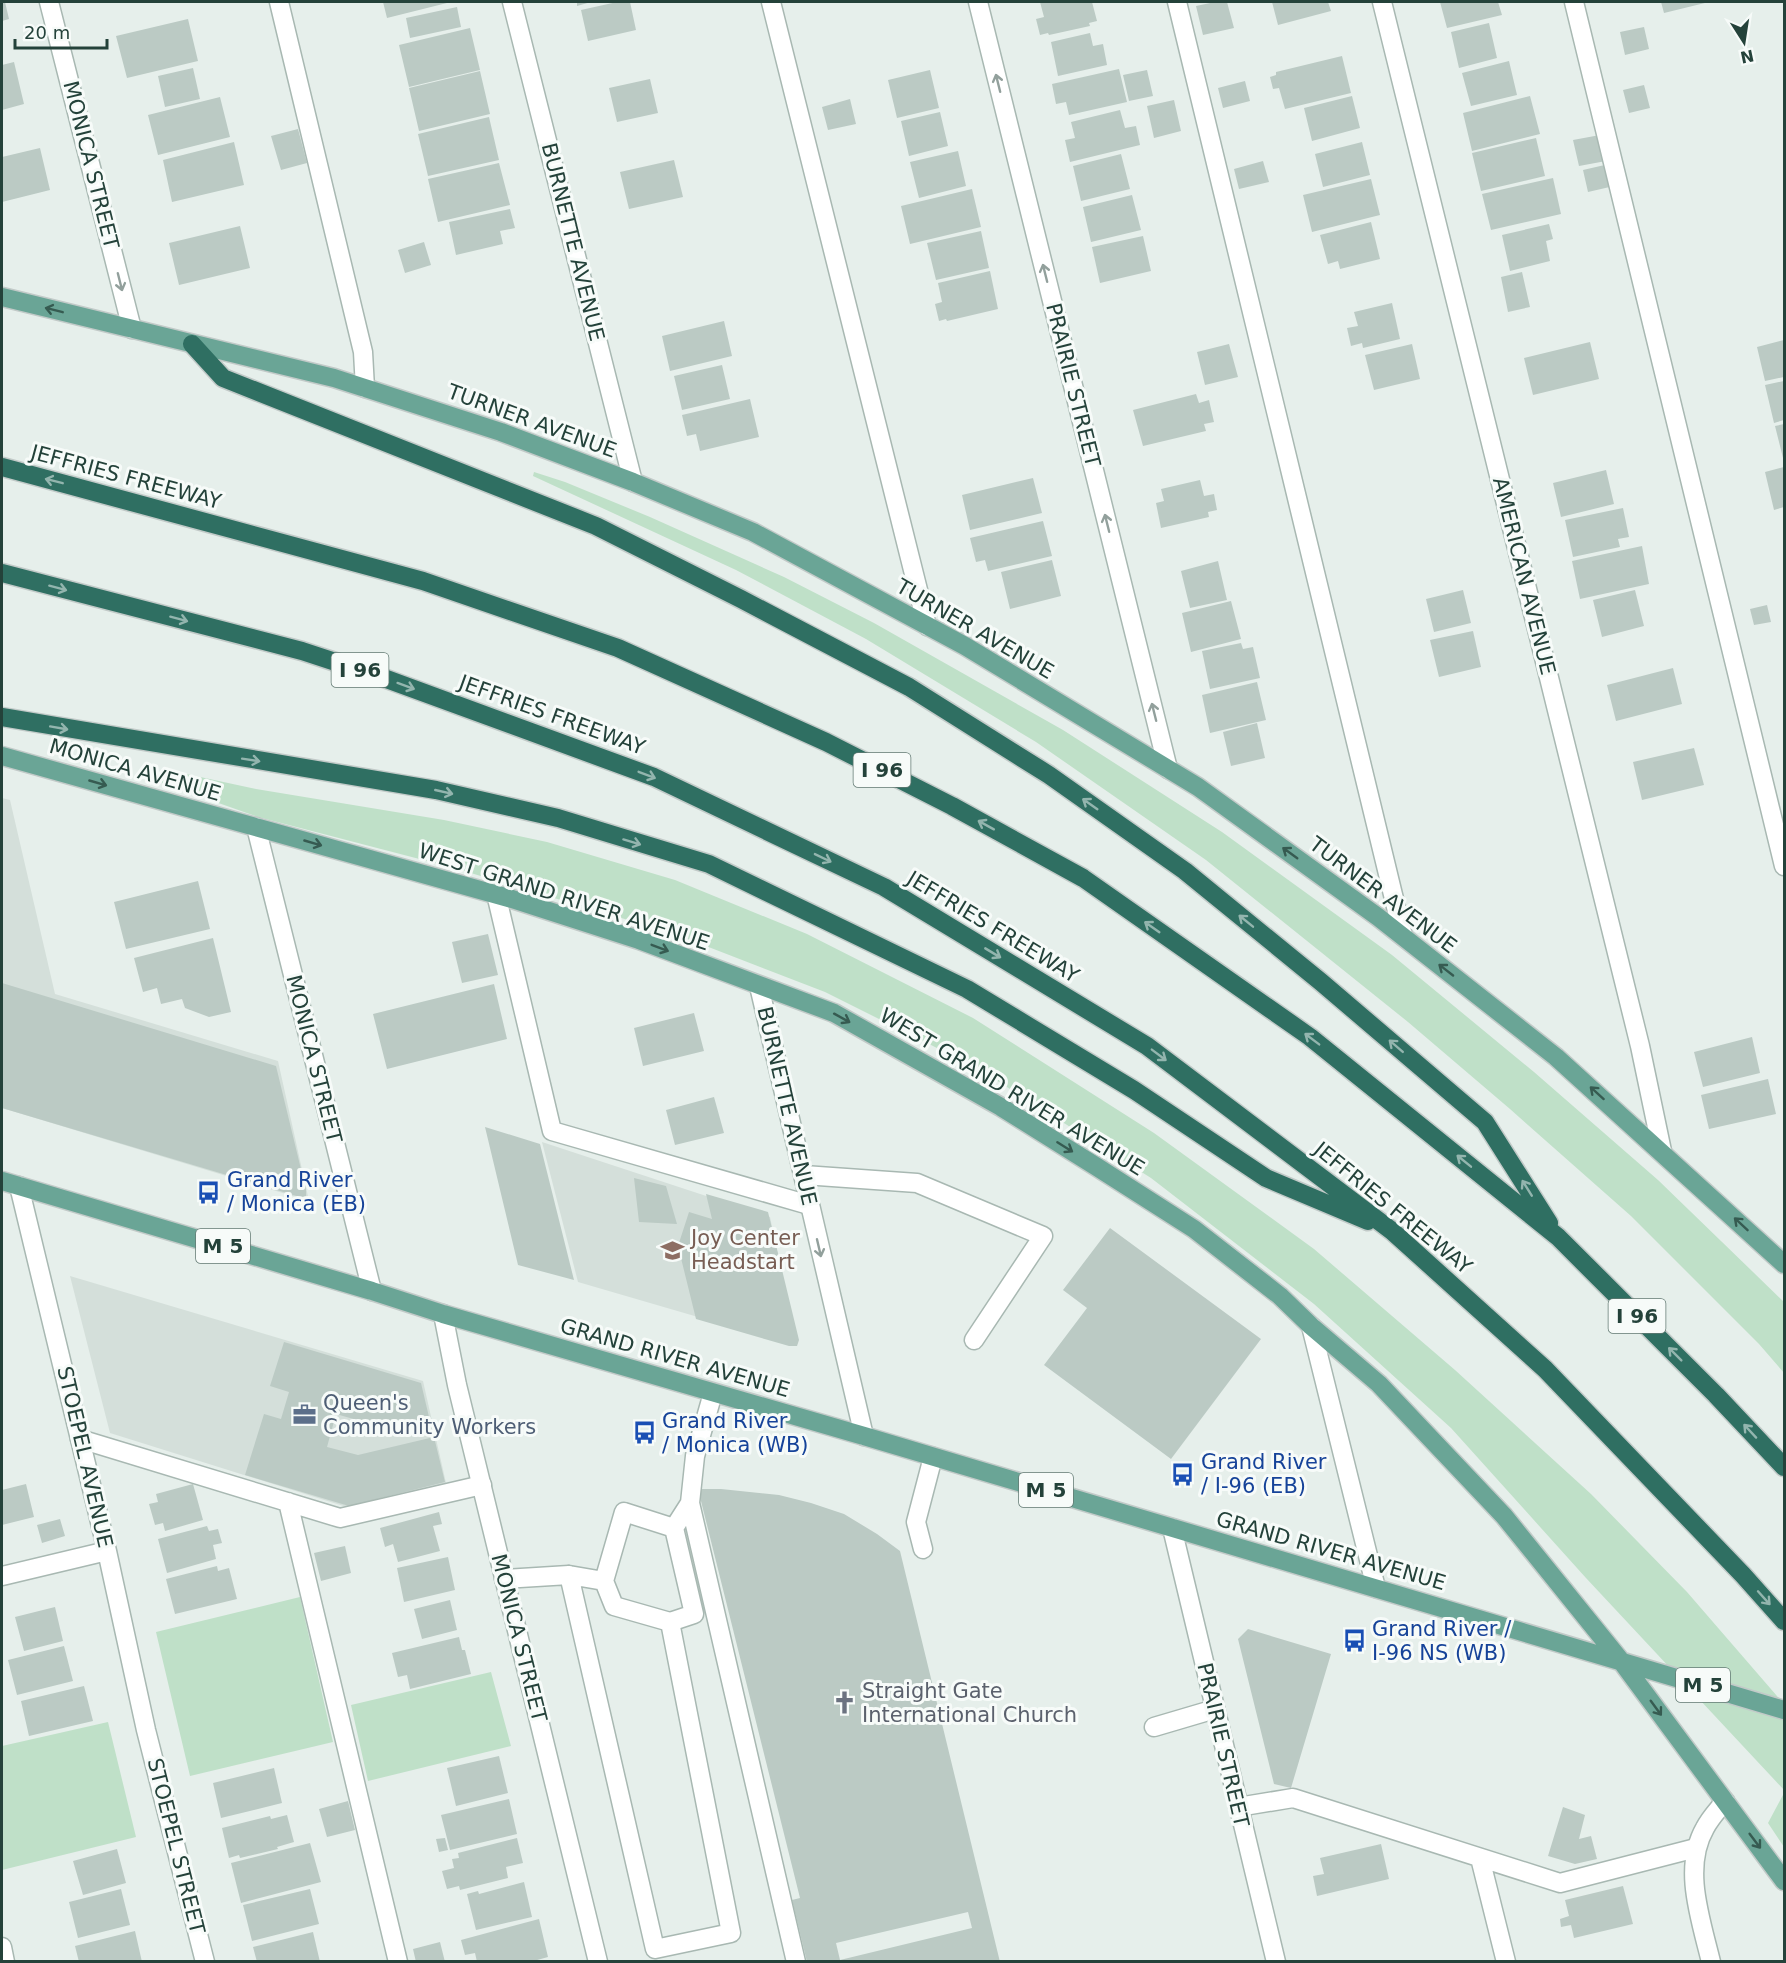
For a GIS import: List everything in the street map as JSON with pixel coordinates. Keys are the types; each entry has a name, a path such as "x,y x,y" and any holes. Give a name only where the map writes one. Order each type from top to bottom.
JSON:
{"highway":[{"path":"192,344 223,378 596,526 741,598 909,687 1049,775 1185,871 1321,982 1485,1122 1558,1237"},
{"name":"JEFFRIES FREEWAY","path":"2,467 423,581 618,648 826,742 952,806 1083,878 1310,1037 1558,1237 1785,1467"},
{"name":"JEFFRIES FREEWAY","path":"2,573 302,651 381,677 654,777 884,887 1147,1046 1392,1231 1545,1369 1785,1621"},
{"path":"2,717 436,790 558,818 709,864 967,989 1134,1090 1266,1178 1392,1231"}],"main road":[{"name":"TURNER AVENUE","path":"2,297 334,378 501,432 633,482 753,532 965,646 1207,794 1402,936 1556,1057 1785,1264"},
{"name":"MONICA AVENUE","path":"2,756 256,827"},
{"name":"WEST GRAND RIVER AVENUE","path":"256,827 496,894 639,940 834,1014 1001,1107 1194,1229 1280,1296 1311,1326 1379,1384 1504,1516 1622,1660 1785,1881"},
{"name":"GRAND RIVER AVENUE","path":"10,1183 443,1314 864,1436 1785,1710"}],"street":[{"name":"MONICA STREET","path":"49,2 132,329"},
{"path":"279,2 363,352 365,388"},
{"name":"BURNETTE AVENUE","path":"513,2 633,482"},
{"path":"771,2 927,626"},
{"name":"PRAIRIE STREET","path":"978,2 1168,769"},
{"path":"1177,2 1402,936"},
{"name":"AMERICAN AVENUE","path":"1383,2 1640,1046 1662,1151"},
{"path":"1574,2 1785,867"},
{"name":"MONICA STREET","path":"256,827 372,1291"},
{"path":"496,894 552,1131 809,1205"},
{"name":"BURNETTE AVENUE","path":"759,986 864,1436"},
{"path":"804,1175 917,1183 1043,1236 974,1340"},
{"name":"STOEPEL AVENUE","path":"10,1183 80,1439 146,1730"},
{"name":"MONICA STREET","path":"443,1314 504,1579 598,1962"},
{"path":"1311,1326 1376,1588"},
{"path":"713,1393 695,1456 690,1503 796,1962"},
{"path":"80,1439 340,1518 482,1485"},
{"path":"922,1549 916,1522 933,1457"},
{"path":"288,1502 399,1962"},
{"path":"674,1528 624,1512 604,1581 614,1606 670,1622 694,1614 674,1528 690,1503"},
{"name":"PRAIRIE STREET","path":"1172,1528 1276,1962"},
{"path":"2,1576 107,1551"},
{"path":"569,1575 655,1949 731,1933 670,1622"},
{"path":"504,1579 569,1575 604,1581"},
{"path":"1154,1727 1215,1709"},
{"name":"STOEPEL STREET","path":"146,1730 205,1962"},
{"path":"1238,1807 1293,1798 1560,1883 1696,1848"},
{"path":"1711,1962 1699,1910 1694,1875 1696,1848 1705,1827 1725,1801"},
{"path":"1480,1858 1506,1962"},
{"path":"2,1947 5,1962"}],"shaded area":[{"path":"2,798 10,800 55,994 278,1061 309,1201 2,1108"},
{"name":"Joy Center Headstart","path":"542,1142 770,1217 797,1346 578,1282"},
{"path":"70,1276 423,1381 446,1483 350,1508 110,1433"}],"green space":[{"path":"534,472 565,482 650,517 784,577 874,623 1063,730 1222,832 1392,955 1534,1072 1658,1180 1784,1302 1784,1373 1759,1344 1631,1216 1408,1022 1206,860 1036,742 866,639 736,570 533,476"},
{"path":"163,769 256,789 444,820 547,842 675,880 807,934 973,1018 1154,1133 1314,1249 1455,1370 1591,1494 1687,1592 1784,1704 1784,1790 1586,1578 1451,1428 1314,1304 1151,1178 977,1068 825,992 675,934 454,868 258,817 162,783"},
{"path":"300,1597 333,1742 190,1776 156,1632"},
{"path":"491,1672 511,1746 368,1781 351,1705"},
{"path":"108,1722 136,1837 2,1870 2,1746"},
{"path":"1784,1793 1784,1847 1768,1823"}],"building":[{"path":"2,2 5,2 9,19 2,21"},
{"path":"383,2 451,2 387,18"},
{"path":"577,2 591,2 577,6"},
{"path":"617,2 630,2 636,30 588,41 581,10"},
{"path":"1040,2 1092,2 1097,21 1089,23 1090,26 1040,35 1036,19 1044,17"},
{"path":"1227,2 1234,28 1203,35 1196,6"},
{"path":"1272,2 1328,2 1331,11 1278,25"},
{"path":"1440,2 1498,2 1502,15 1447,28"},
{"path":"1661,2 1709,2 1664,13"},
{"path":"457,7 461,27 410,38 406,18"},
{"path":"188,19 198,61 127,78 116,36"},
{"path":"1489,23 1497,58 1459,68 1451,32"},
{"path":"1644,27 1649,49 1625,55 1620,32"},
{"path":"470,28 480,70 409,87 399,45"},
{"path":"1090,33 1093,46 1103,44 1107,65 1058,76 1051,42"},
{"path":"1342,56 1351,93 1285,109 1279,88 1273,89 1270,77 1276,75 1276,72"},
{"path":"1509,61 1517,95 1471,106 1462,73"},
{"path":"14,62 24,104 2,110 2,65"},
{"path":"193,68 200,99 165,107 158,76"},
{"path":"1119,69 1127,102 1069,115 1066,102 1056,104 1052,84"},
{"path":"930,70 939,108 897,118 888,80"},
{"path":"1147,70 1153,96 1129,101 1123,75"},
{"path":"480,71 490,114 419,131 409,88"},
{"path":"650,79 658,113 617,122 609,88"},
{"path":"1245,81 1250,101 1223,108 1218,88"},
{"path":"1644,85 1650,108 1629,113 1623,90"},
{"path":"1352,96 1360,128 1312,141 1304,108"},
{"path":"1530,96 1540,134 1472,151 1463,113"},
{"path":"220,97 230,137 158,155 148,115"},
{"path":"850,99 856,124 828,130 822,107"},
{"path":"1174,100 1181,131 1154,138 1147,106"},
{"path":"1120,110 1125,128 1136,126 1140,145 1070,162 1065,140 1075,138 1071,122"},
{"path":"940,112 948,146 909,156 901,121"},
{"path":"489,117 499,160 428,176 418,134"},
{"path":"298,129 307,163 281,170 271,136"},
{"path":"1600,135 1606,161 1579,166 1573,140"},
{"path":"1536,138 1545,176 1481,191 1472,153"},
{"path":"234,142 244,185 172,202 163,160"},
{"path":"1362,142 1370,175 1323,187 1315,154"},
{"path":"40,148 50,190 2,202 2,157"},
{"path":"958,151 966,186 919,198 910,162"},
{"path":"1121,154 1130,189 1081,201 1073,166"},
{"path":"674,160 683,197 629,209 620,172"},
{"path":"1263,161 1269,182 1239,189 1234,169"},
{"path":"499,163 510,205 438,222 428,179"},
{"path":"1609,164 1614,186 1588,192 1583,170"},
{"path":"1553,178 1561,214 1491,230 1482,194"},
{"path":"1371,179 1380,215 1312,232 1303,195"},
{"path":"972,189 981,227 910,244 901,206"},
{"path":"1132,195 1141,230 1091,242 1083,207"},
{"path":"510,209 515,228 500,231 503,244 456,255 449,222"},
{"path":"1371,222 1380,259 1340,269 1338,261 1328,264 1320,235"},
{"path":"1549,224 1553,239 1546,241 1550,261 1510,271 1502,235"},
{"path":"240,226 250,268 179,285 169,243"},
{"path":"981,231 989,268 936,280 927,243"},
{"path":"1143,236 1151,271 1100,283 1092,247"},
{"path":"424,242 431,265 405,273 398,250"},
{"path":"990,271 998,309 939,321 935,304 942,302 938,283"},
{"path":"1522,272 1530,307 1508,312 1501,277"},
{"path":"1392,303 1400,339 1363,348 1362,343 1351,346 1347,328 1358,326 1354,312"},
{"path":"724,321 732,356 670,371 662,336"},
{"path":"1784,340 1784,377 1765,381 1757,347"},
{"path":"1590,342 1599,379 1533,395 1524,358"},
{"path":"1229,344 1238,377 1205,385 1197,352"},
{"path":"1412,344 1420,379 1374,390 1365,355"},
{"path":"722,365 730,399 682,410 674,376"},
{"path":"1784,381 1784,420 1774,423 1765,385"},
{"path":"1196,394 1199,403 1209,400 1214,422 1204,424 1206,431 1143,446 1133,410"},
{"path":"750,399 759,437 700,451 696,434 687,436 682,415"},
{"path":"1784,424 1784,462 1775,426"},
{"path":"1784,467 1784,507 1774,510 1765,472"},
{"path":"1606,470 1614,504 1561,517 1553,483"},
{"path":"1033,478 1042,513 970,530 962,495"},
{"path":"1200,480 1204,496 1214,494 1217,510 1208,512 1209,517 1161,528 1156,503 1164,501 1161,489"},
{"path":"1623,508 1629,537 1618,539 1620,547 1573,557 1565,520"},
{"path":"1043,521 1052,556 988,571 985,560 976,562 970,538"},
{"path":"1642,546 1649,584 1580,599 1572,561"},
{"path":"1052,560 1061,596 1010,609 1001,572"},
{"path":"1218,561 1227,600 1190,608 1181,571"},
{"path":"1463,590 1471,623 1434,632 1426,599"},
{"path":"1635,590 1644,626 1602,637 1593,600"},
{"path":"1231,601 1241,639 1191,652 1182,613"},
{"path":"1767,605 1771,622 1754,625 1750,609"},
{"path":"1473,631 1481,667 1439,677 1430,640"},
{"path":"1241,643 1243,649 1253,647 1260,678 1210,689 1202,651"},
{"path":"1673,668 1682,704 1616,721 1607,685"},
{"path":"1257,682 1266,720 1210,733 1202,695"},
{"path":"1257,723 1265,758 1231,766 1223,732"},
{"path":"1694,748 1704,785 1642,800 1633,762"},
{"path":"198,881 210,929 126,949 114,902"},
{"path":"488,934 498,975 462,983 452,942"},
{"path":"213,938 231,1012 209,1017 185,1008 182,999 161,1004 157,988 143,992 134,958"},
{"path":"2,983 276,1066 306,1196 300,1197 2,1108"},
{"path":"494,984 507,1039 387,1069 373,1014"},
{"path":"694,1013 704,1051 643,1066 634,1028"},
{"path":"1752,1037 1760,1073 1703,1087 1694,1052"},
{"path":"1768,1079 1776,1114 1709,1129 1701,1095"},
{"path":"714,1097 724,1133 675,1145 666,1110"},
{"path":"485,1127 540,1144 574,1280 518,1265"},
{"path":"634,1178 666,1186 677,1224 639,1222"},
{"path":"706,1194 768,1212 799,1340 797,1346 789,1346 696,1319 678,1246 689,1212 712,1219"},
{"path":"1110,1228 1261,1339 1171,1459 1044,1365 1087,1308 1063,1290"},
{"path":"284,1342 421,1383 429,1417 385,1428 336,1414 327,1447 358,1455 434,1437 445,1482 349,1506 245,1475 264,1414 281,1419 289,1392 270,1386"},
{"path":"26,1484 34,1517 2,1525 2,1490"},
{"path":"193,1484 203,1520 165,1531 163,1523 155,1525 149,1504 158,1502 156,1494"},
{"name":"Straight Gate International Church","path":"698,1489 779,1495 811,1503 844,1514 900,1551 1000,1962 807,1962 792,1900 800,1898","holes":["968,1912 972,1928 840,1960 836,1943"]},
{"path":"439,1512 442,1524 433,1526 440,1551 398,1562 393,1544 385,1547 380,1528"},
{"path":"60,1519 65,1536 42,1543 37,1525"},
{"path":"207,1526 209,1531 218,1529 222,1543 213,1545 216,1559 167,1573 158,1539"},
{"path":"345,1546 351,1573 321,1581 314,1553"},
{"path":"448,1557 455,1590 404,1602 397,1568"},
{"path":"217,1566 218,1571 229,1568 237,1599 175,1614 166,1579"},
{"path":"450,1600 457,1630 422,1639 414,1609"},
{"path":"55,1607 63,1641 24,1651 15,1617"},
{"path":"1248,1629 1331,1654 1291,1788 1274,1784 1238,1639"},
{"path":"459,1637 471,1674 410,1689 407,1675 398,1677 392,1653"},
{"path":"64,1646 73,1681 17,1695 8,1660"},
{"path":"84,1686 93,1721 29,1736 21,1701"},
{"path":"499,1756 508,1793 456,1806 447,1768"},
{"path":"274,1768 282,1803 221,1818 213,1783"},
{"path":"509,1799 517,1834 450,1850 441,1815"},
{"path":"348,1801 355,1830 327,1837 319,1809"},
{"path":"1563,1807 1585,1815 1579,1839 1591,1836 1597,1859 1575,1864 1548,1856"},
{"path":"287,1815 294,1842 277,1847 278,1849 240,1858 239,1855 229,1858 222,1828 270,1816 271,1819"},
{"path":"445,1838 448,1850 439,1852 436,1839"},
{"path":"517,1838 523,1863 506,1867 508,1878 460,1890 459,1886 447,1889 442,1871 454,1868 452,1859 459,1858 458,1853"},
{"path":"310,1843 321,1882 241,1903 231,1863"},
{"path":"1381,1844 1389,1879 1317,1896 1313,1876 1324,1874 1320,1858"},
{"path":"117,1849 126,1883 83,1895 73,1861"},
{"path":"524,1882 532,1917 476,1930 467,1894 478,1891 479,1894"},
{"path":"1623,1886 1633,1924 1574,1938 1571,1925 1561,1927 1560,1919 1569,1916 1565,1900"},
{"path":"121,1889 130,1925 78,1938 69,1902"},
{"path":"310,1889 319,1924 252,1941 243,1905"},
{"path":"539,1919 548,1957 530,1962 477,1962 475,1953 465,1955 461,1940"},
{"path":"135,1931 142,1962 79,1962 75,1946"},
{"path":"313,1932 320,1962 257,1962 253,1947"},
{"path":"440,1942 445,1962 416,1962 413,1949"}],"place":[{"name":"Grand River / Monica (EB)","path":"209,1192"},
{"name":"Joy Center Headstart","path":"673,1250"},
{"name":"Queen's Community Workers","path":"305,1415"},
{"name":"Grand River / Monica (WB)","path":"644,1433"},
{"name":"Grand River / I-96 (EB)","path":"1183,1474"},
{"name":"Grand River / I-96 NS (WB)","path":"1354,1641"},
{"name":"Straight Gate International Church","path":"844,1703"}]}
